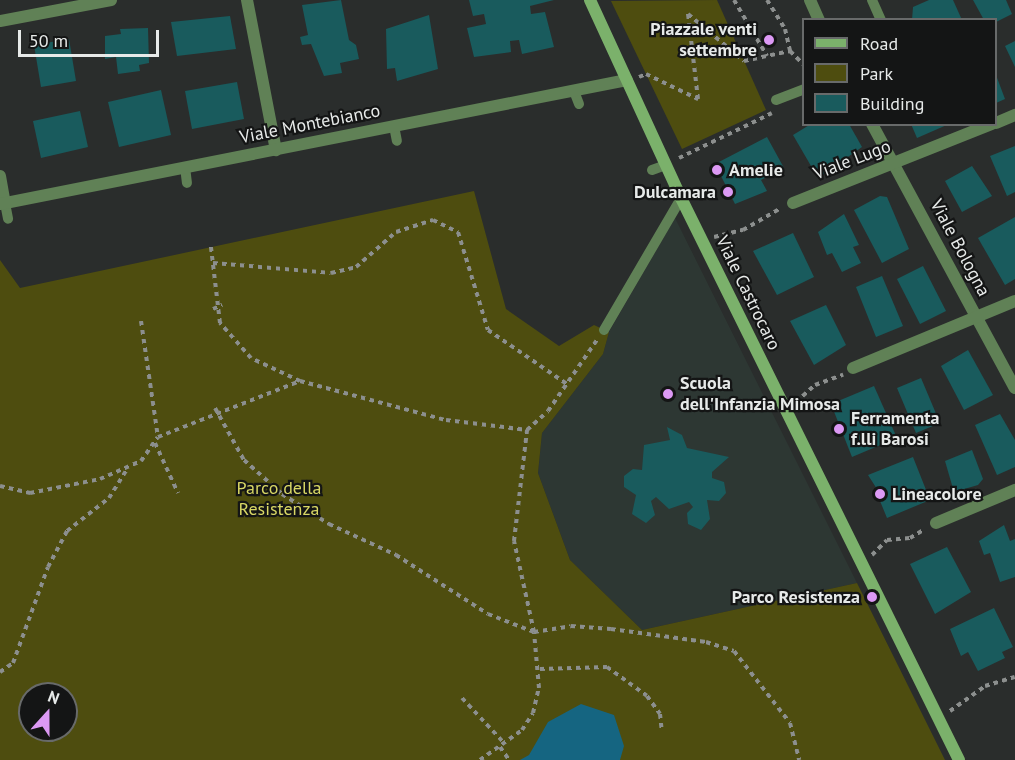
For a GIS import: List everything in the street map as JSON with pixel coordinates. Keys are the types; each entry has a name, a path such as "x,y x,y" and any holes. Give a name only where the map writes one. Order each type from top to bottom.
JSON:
{"street":[{"path":"0,21 111,0"},
{"path":"247,0 276,150"},
{"name":"Viale Castrocaro","path":"590,0 681,198 959,760"},
{"path":"813,1 818,18"},
{"name":"Viale Montebianco","path":"2,203 627,80"},
{"name":"Viale Lugo","path":"997,123 1015,115"},
{"name":"Viale Bologna","path":"873,126 1015,388"},
{"name":"Viale Lugo","path":"793,203 989,126"},
{"path":"0,176 2,203"},
{"path":"853,368 1015,301"},
{"path":"936,523 1015,490"}],"lane":[{"path":"872,0 880,18"},
{"path":"776,100 802,89"},
{"path":"574,91 579,104"},
{"path":"394,126 397,141"},
{"path":"652,170 666,165"},
{"path":"185,167 187,183"},
{"path":"604,330 681,198"},
{"path":"2,203 8,219"}],"path":[{"path":"734,0 767,56"},
{"path":"767,0 785,29 790,51 802,63"},
{"path":"646,74 698,99 688,14 744,61 790,51"},
{"path":"666,165 780,109 776,100"},
{"path":"702,239 742,230 793,203"},
{"path":"213,263 331,273 356,267 396,232 421,221 449,226 463,243 488,330 567,384"},
{"path":"211,247 220,323 251,358 300,381 446,420 527,430"},
{"path":"141,321 158,437"},
{"path":"480,760 502,746 533,712 540,669 514,541 527,430 548,411 604,330"},
{"path":"144,344 150,344"},
{"path":"786,410 815,385 836,381 853,368"},
{"path":"0,486 30,493 100,479 141,462 158,437 215,410 300,381"},
{"path":"215,410 244,460 282,494 329,524 396,555 488,614 534,632 571,626 611,629 706,642 734,651 790,723 799,760"},
{"path":"155,442 178,493"},
{"path":"0,672 13,663 48,567 67,531 109,498 128,467"},
{"path":"863,565 886,540 910,538 936,523"},
{"path":"540,669 607,667 647,696 660,714 662,732"},
{"path":"938,716 985,686 1015,677"},
{"path":"462,698 502,746 509,760"}],"shaded area":[{"name":"Scuola dell'Infanzia Mimosa","path":"675,218 857,583 642,630 570,560 538,473 542,433 603,354 609,332"}],"green space":[{"path":"717,0 766,110 682,149 611,1"},
{"name":"Parco della Resistenza","path":"474,191 506,309 559,346 594,325 609,332 603,354 542,433 538,473 570,560 642,630 857,583 945,760 0,760 0,260 20,288"}],"water":[{"path":"581,704 614,715 624,746 620,760 520,760 529,755 548,722"}],"building":[{"path":"341,0 349,40 356,45 359,59 340,63 342,73 324,76 311,44 302,45 300,37 308,35 302,5"},
{"path":"469,0 554,0 530,6 531,14 545,12 554,47 522,54 519,40 510,41 511,52 474,57 467,28 486,24 484,14 473,16"},
{"path":"929,0 953,0 961,18 912,18 913,7"},
{"path":"973,0 1006,0 1012,14 997,22 997,18 983,18"},
{"path":"429,15 438,69 397,81 395,68 387,69 386,29"},
{"path":"230,16 236,49 177,56 171,22"},
{"path":"148,28 149,63 139,65 140,71 118,74 116,57 105,59 105,36 121,34 120,29"},
{"path":"69,39 76,81 41,87 34,45"},
{"path":"1015,41 1015,67 1005,46"},
{"path":"997,78 1005,99 997,103"},
{"path":"237,82 244,119 192,129 185,91"},
{"path":"161,90 171,135 119,147 108,102"},
{"path":"80,111 88,147 41,158 33,121"},
{"path":"808,126 850,126 862,147 818,178 793,135"},
{"path":"912,126 944,126 917,138"},
{"path":"767,137 784,168 761,180 767,191 735,204 715,164"},
{"path":"1015,146 1015,192 1007,196 990,156"},
{"path":"972,166 992,196 962,212 945,181"},
{"path":"880,196 887,197 909,249 882,263 854,210"},
{"path":"844,214 859,245 853,247 861,263 842,272 832,253 827,255 818,232"},
{"path":"1015,217 1015,279 1005,285 978,238"},
{"path":"793,233 814,277 777,295 753,251"},
{"path":"923,266 946,311 920,324 897,279"},
{"path":"882,276 903,326 876,337 856,287"},
{"path":"826,305 846,345 814,365 790,321"},
{"path":"968,350 993,395 964,410 941,366"},
{"path":"921,378 940,423 916,433 897,388"},
{"path":"874,386 897,438 852,457 831,404"},
{"path":"1000,414 1015,440 1015,467 997,475 975,425"},
{"path":"667,427 682,435 687,448 729,457 712,472 712,478 724,482 726,493 719,501 707,500 710,519 701,530 688,524 687,513 693,507 689,502 669,509 656,497 651,501 655,515 646,523 632,514 636,495 624,487 624,476 633,469 642,470 644,445 670,440"},
{"path":"972,450 983,479 978,485 954,492 945,461"},
{"path":"913,457 930,500 887,518 880,501 884,500 868,475"},
{"path":"1004,525 1010,541 1015,539 1015,577 1000,582 990,553 984,555 979,541"},
{"path":"947,547 971,592 935,614 910,564"},
{"path":"994,608 1013,647 1002,652 1005,658 978,671 968,652 961,656 950,629"}],"place":[{"name":"Piazzale venti settembre","path":"769,40"},
{"name":"Amelie","path":"717,170"},
{"name":"Dulcamara","path":"728,192"},
{"name":"Scuola dell'Infanzia Mimosa","path":"668,394"},
{"name":"Ferramenta f.lli Barosi","path":"839,429"},
{"name":"Lineacolore","path":"880,494"},
{"name":"Parco Resistenza","path":"872,597"}]}
